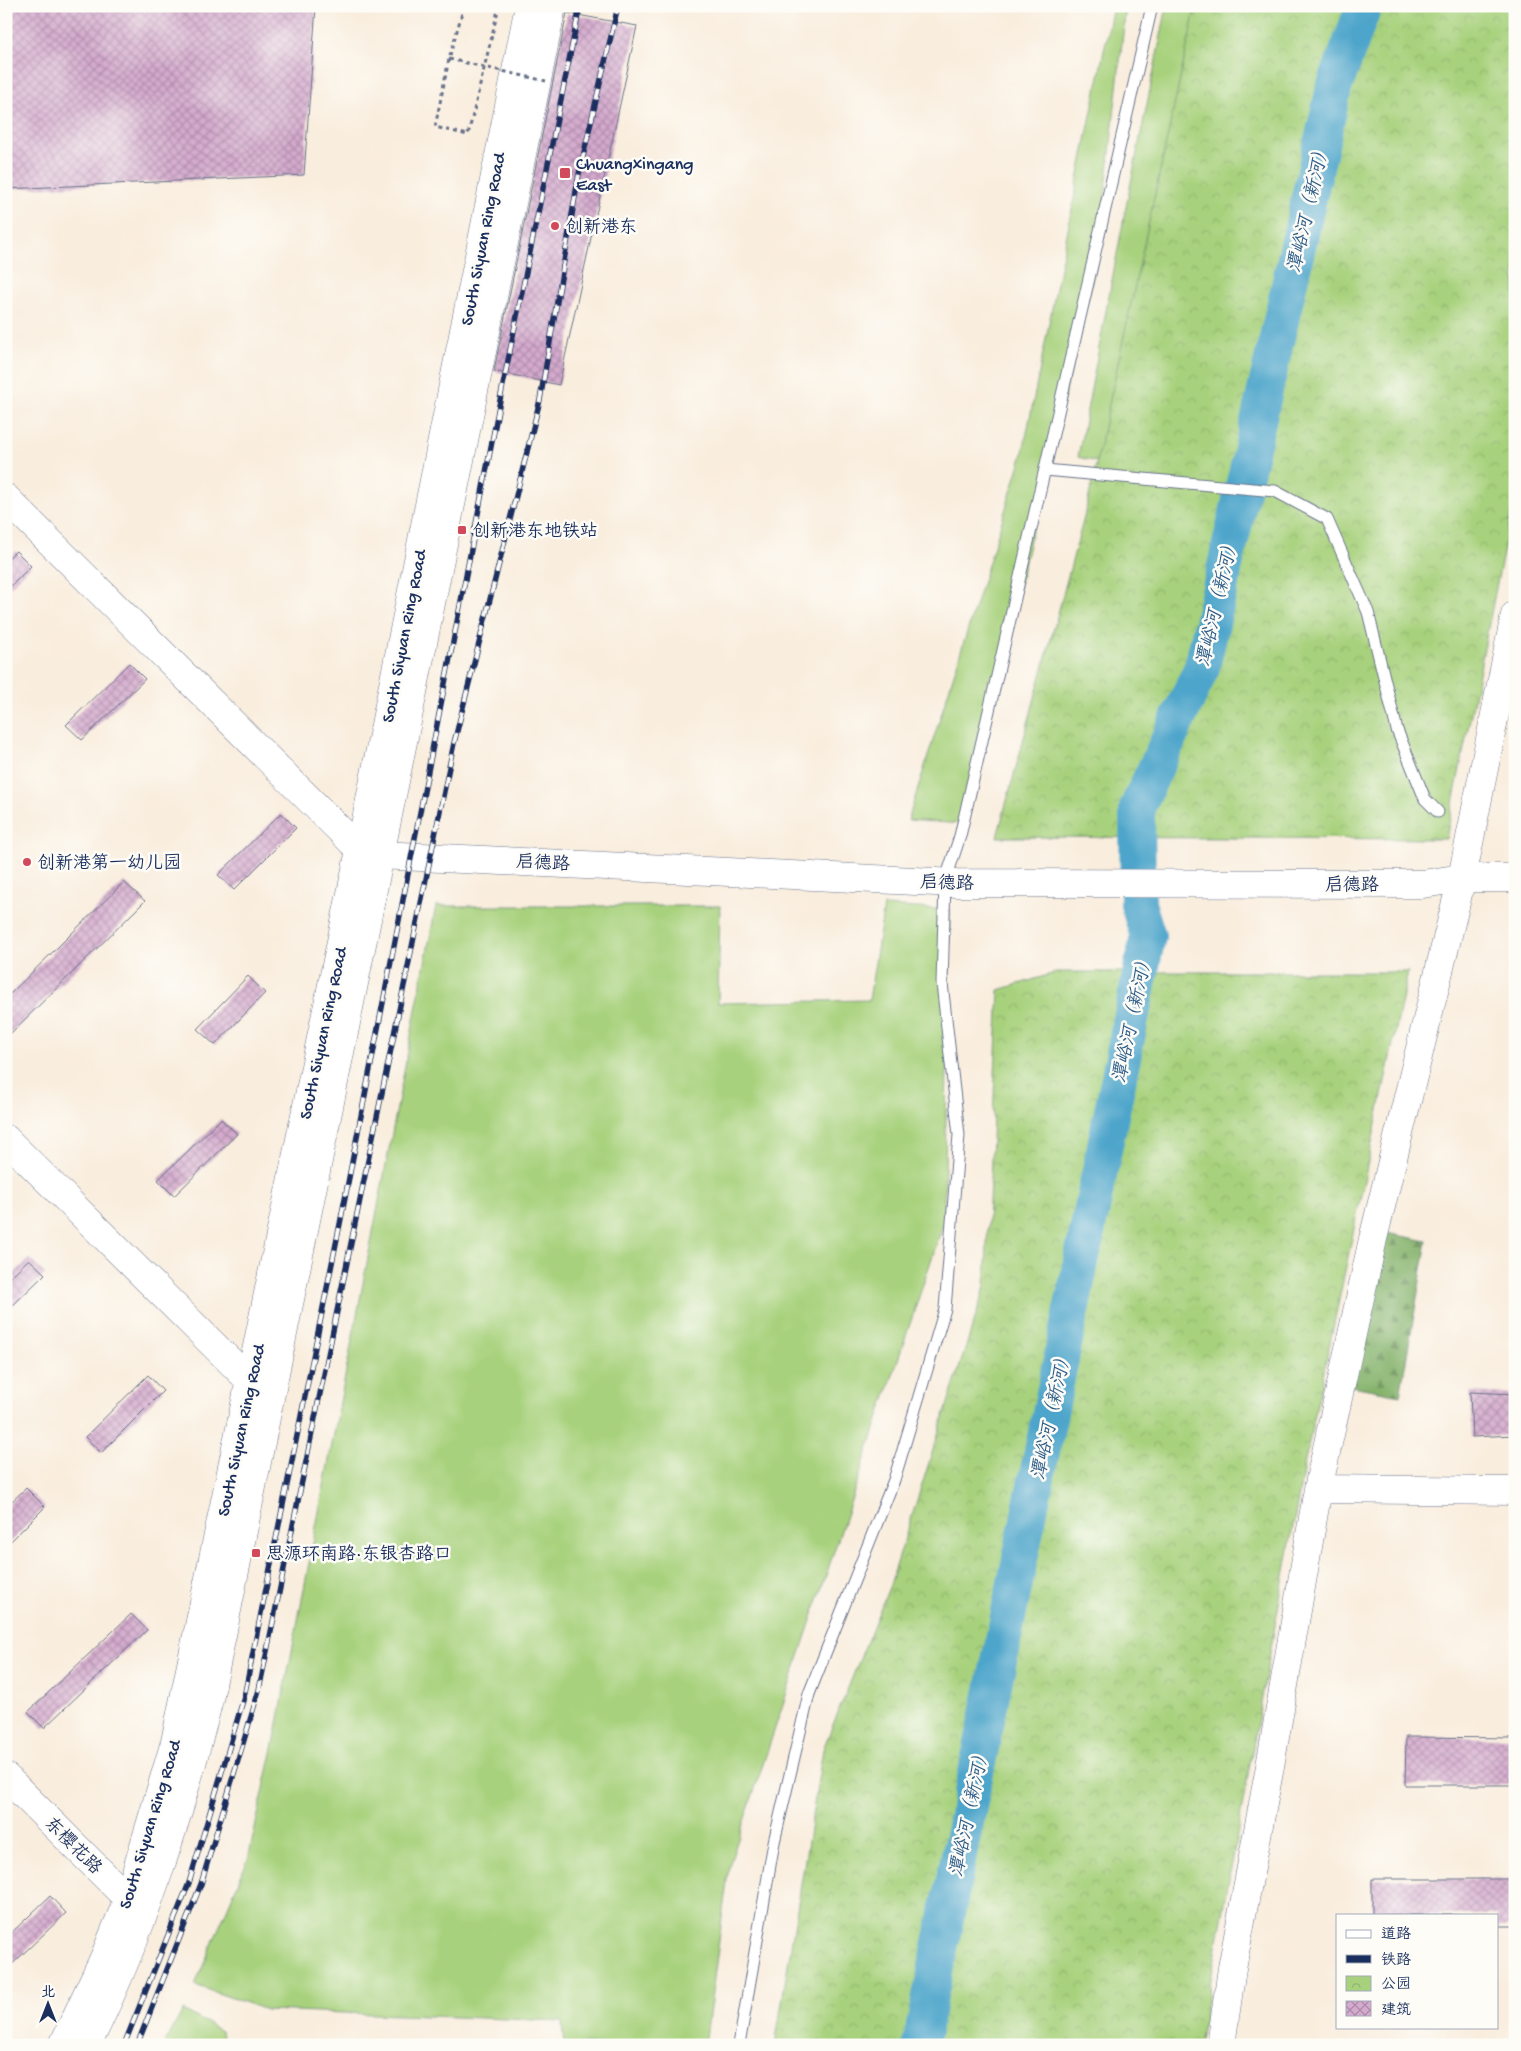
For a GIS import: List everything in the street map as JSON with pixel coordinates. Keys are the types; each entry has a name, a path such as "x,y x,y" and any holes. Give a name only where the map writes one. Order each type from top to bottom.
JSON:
{"street":[{"name":"South Siyuan Ring Road","path":"370,852 529,6"},
{"name":"South Siyuan Ring Road","path":"87,2045 108,2002 138,1903 190,1776 209,1699 260,1384 370,852 552,6"},
{"path":"6,498 370,852"},
{"path":"1221,2045 1232,1968 1269,1772 1318,1489 1373,1239 1462,878 1515,615"},
{"name":"启德路","path":"370,852 951,882 1423,884 1462,878 1515,878"},
{"path":"6,1139 260,1384"},
{"path":"1318,1489 1515,1491"},
{"name":"东樱花路","path":"6,1777 138,1903"},
{"name":"South Siyuan Ring Road","path":"63,2045 104,1958 138,1903"}],"lane":[{"path":"739,2045 774,1842 809,1694 894,1480 945,1309 959,1135 942,983 951,882 960,836 1152,6"},
{"path":"1045,470 1275,491 1327,520 1368,612 1397,730 1425,799 1438,812"}],"path":[{"path":"464,6 449,59 435,127 468,135 498,6"},
{"path":"449,59 546,82"}],"green space":[{"path":"1113,6 1126,6 1099,252 962,824 908,820 1022,457"},
{"path":"1167,6 1197,6 1105,464 1078,457"},
{"path":"1196,6 1515,6 1515,493 1446,839 997,837 1086,510"},
{"path":"436,906 720,906 718,1003 869,1000 884,906 950,910 944,1222 729,1866 705,2045 564,2045 562,2021 266,2010 195,1985 248,1859 274,1744"},
{"path":"1058,972 1408,972 1304,1466 1199,2045 775,2045 823,1749 890,1585 985,1287 999,990"},
{"path":"1371,1230 1427,1241 1400,1395 1341,1384"},
{"path":"183,2010 221,2031 223,2045 164,2045"}],"building":[{"path":"6,6 316,6 304,175 6,189"},
{"name":"创新港东","path":"567,13 637,26 559,385 494,371"},
{"path":"16,551 31,566 6,591 6,560"},
{"path":"129,663 145,679 82,740 66,725"},
{"path":"281,813 296,828 234,890 218,875"},
{"path":"124,882 145,901 6,1038 6,998"},
{"path":"248,976 265,993 215,1045 197,1029"},
{"path":"221,1119 237,1134 174,1196 158,1180"},
{"path":"29,1259 45,1274 6,1312 6,1281"},
{"path":"148,1375 163,1391 101,1453 85,1437"},
{"path":"1470,1392 1515,1394 1515,1435 1472,1437"},
{"path":"26,1488 45,1507 6,1546 6,1507"},
{"path":"131,1614 147,1630 44,1728 28,1712"},
{"path":"1406,1737 1515,1738 1515,1785 1405,1785"},
{"path":"1372,1879 1515,1879 1515,1926 1498,1926 1498,1914 1372,1914"},
{"path":"50,1896 66,1913 6,1970 6,1938"}],"waterway":[{"name":"潭峪河（新河）","path":"920,2045 1148,936 1138,904 1137,808 1202,667 1334,88 1364,6"}],"railway":[{"path":"124,2045 189,1883 244,1697 340,1224 502,390 580,6"},
{"path":"137,2045 201,1884 259,1690 454,743 540,400 579,174 618,6"}],"place":[{"name":"Chuangxingang East","path":"565,173"},
{"name":"创新港东","path":"555,226"},
{"name":"创新港东地铁站","path":"462,530"},
{"name":"创新港第一幼儿园","path":"27,862"},
{"name":"思源环南路·东银杏路口","path":"256,1553"}]}
